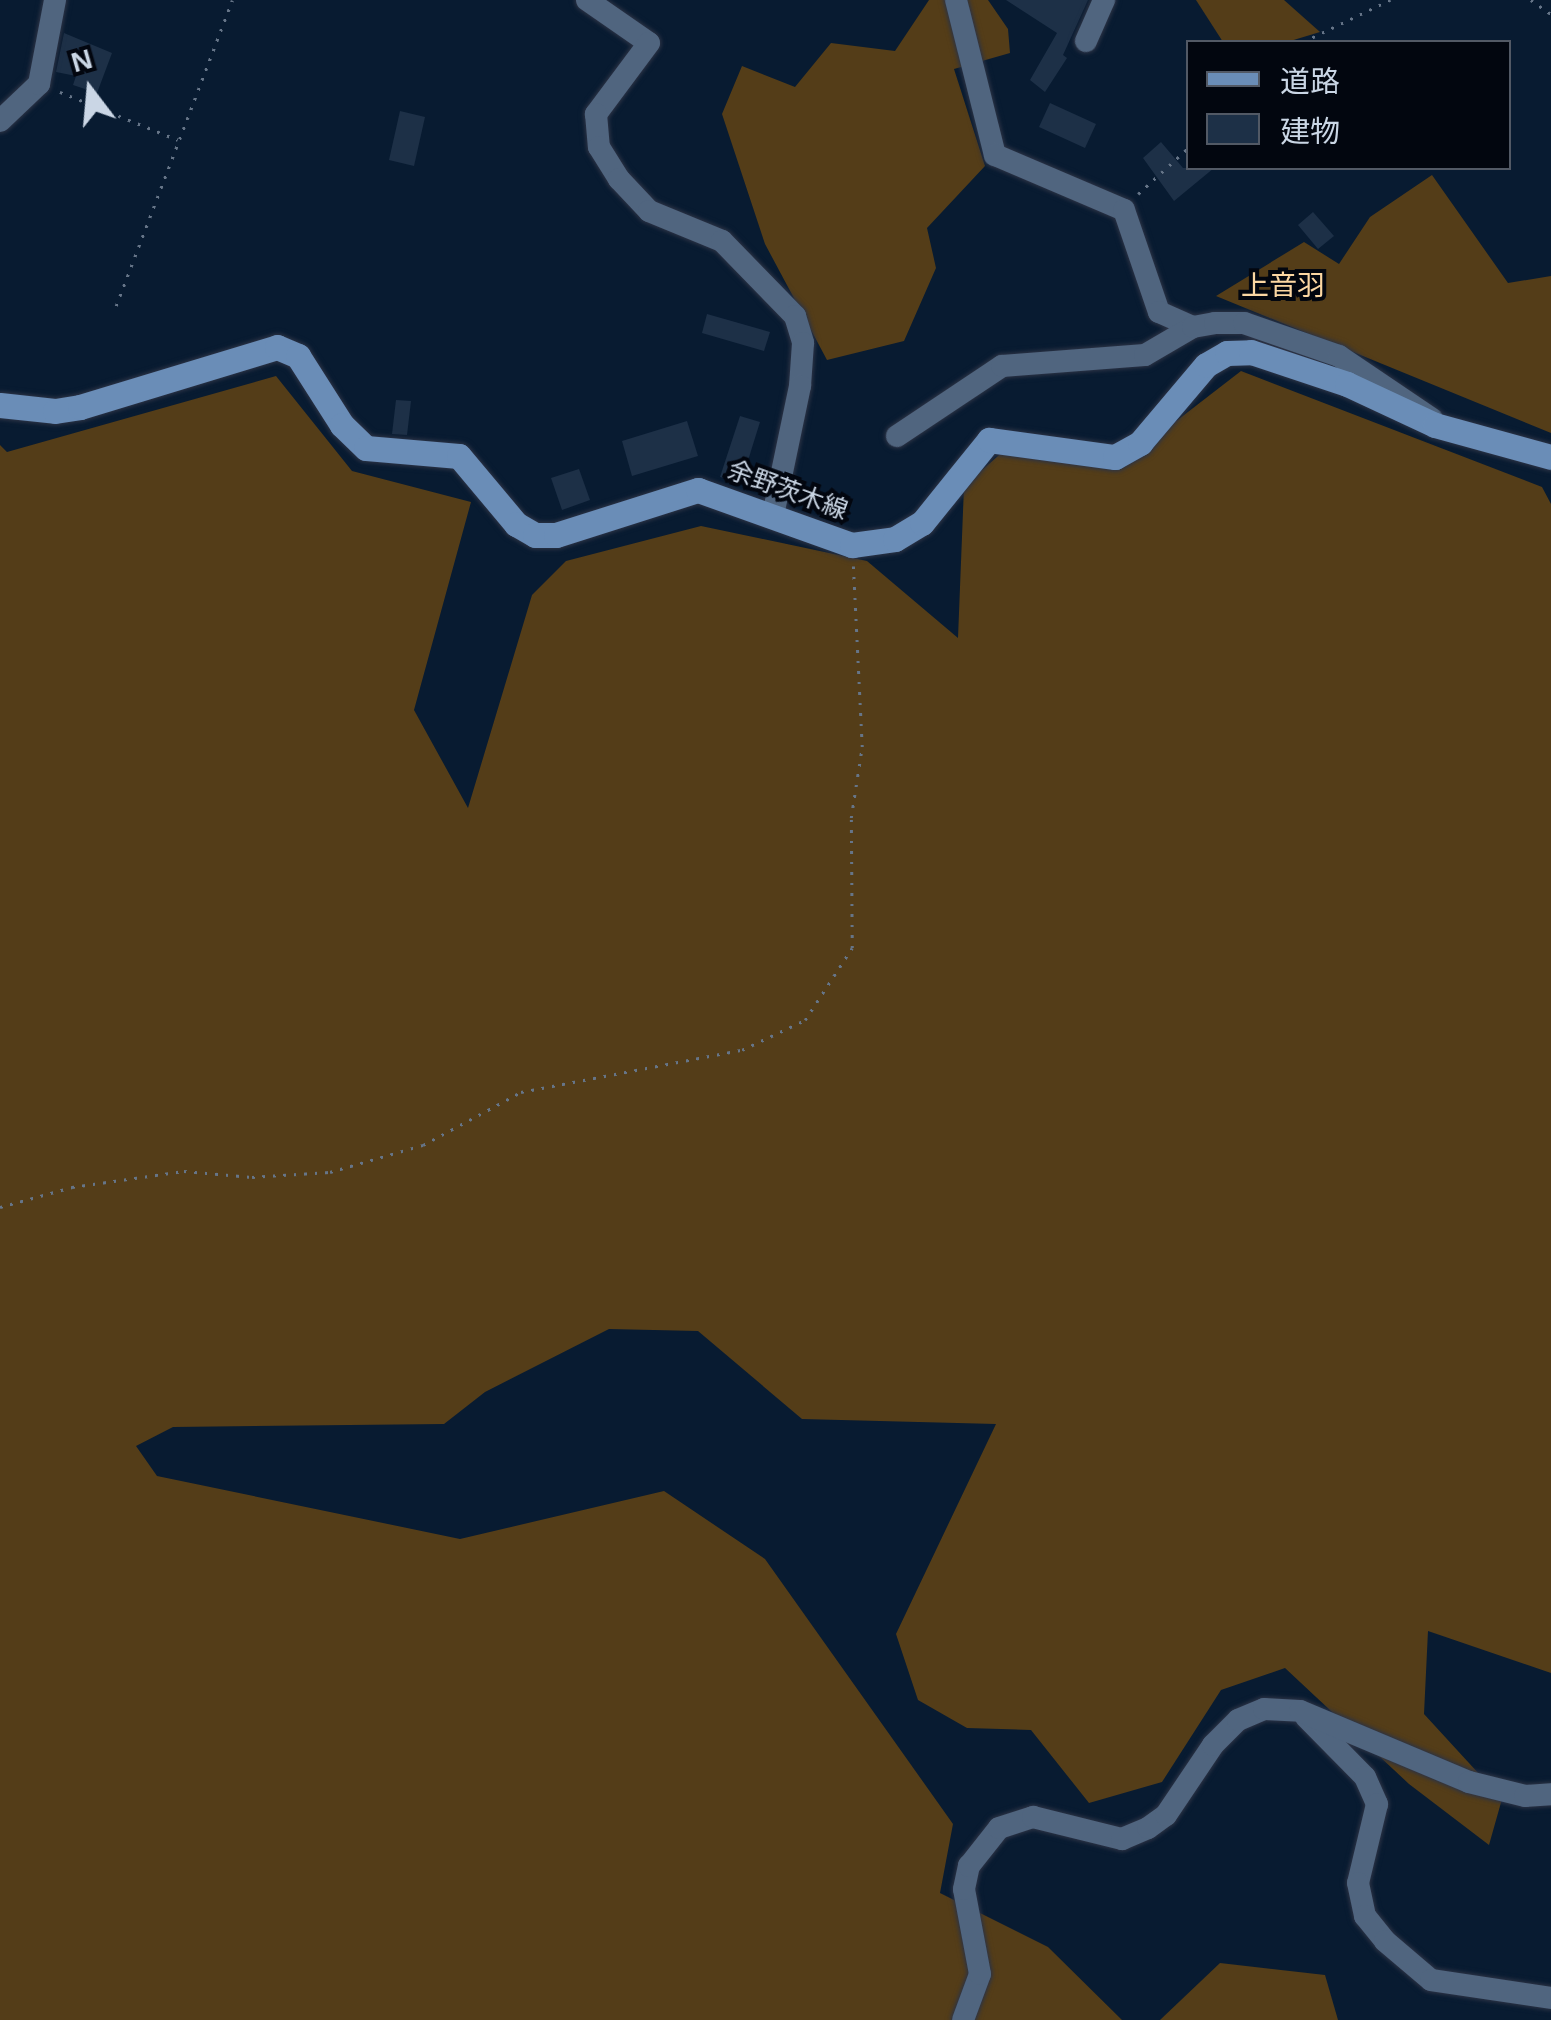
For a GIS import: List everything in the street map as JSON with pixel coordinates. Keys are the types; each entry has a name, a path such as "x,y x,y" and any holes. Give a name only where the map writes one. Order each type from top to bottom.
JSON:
{"main road":[{"name":"余野茨木線","path":"0,405 55,411 80,407 278,346 298,356 342,425 366,448 459,456 516,524 536,535 556,535 698,490 852,545 895,539 922,523 989,440 1115,457 1140,443 1206,365 1227,354 1252,352 1330,378 1435,424 1551,458"}],"street":[{"path":"0,122 38,84 55,0"},
{"path":"587,0 649,43 596,114 600,146 619,179 650,211 722,242 796,316 803,343 800,386 774,515"},
{"path":"956,0 995,154 1124,210 1160,312 1193,327"},
{"path":"1086,41 1104,0"},
{"path":"897,436 1002,366 1145,355 1193,327 1244,324 1340,356 1428,411 1435,424"},
{"path":"963,2020 980,1974 964,1889 969,1866 999,1828 1044,1817 1122,1839 1166,1814 1238,1720 1264,1709 1300,1711 1469,1782 1525,1796 1551,1794"},
{"path":"1300,1711 1365,1776 1377,1804 1358,1883 1366,1916 1384,1941 1431,1980 1551,1998"}],"path":[{"path":"116,306 232,0"},
{"path":"1307,40 1390,0"},
{"path":"1531,0 1551,14"},
{"path":"38,84 179,140"},
{"path":"1124,210 1186,150"},
{"path":"0,1207 72,1187 184,1171 252,1177 330,1172 424,1145 521,1092 742,1050 805,1020 852,948 852,818 862,747 852,545"}],"shaded area":[{"path":"929,0 988,0 1008,29 1010,53 954,69 985,166 927,228 936,268 904,341 827,360 765,244 722,114 742,66 795,87 831,43 895,51"},
{"path":"1196,0 1284,0 1320,32 1294,40 1222,40"},
{"path":"1432,175 1508,283 1551,276 1551,433 1216,296 1304,242 1339,264 1370,217"},
{"path":"1241,371 1542,487 1551,504 1551,1673 1428,1631 1424,1714 1502,1799 1489,1845 1409,1784 1285,1668 1221,1690 1162,1782 1089,1803 1031,1730 967,1728 918,1700 896,1634 996,1424 802,1419 698,1331 609,1329 485,1392 444,1424 173,1427 136,1446 157,1476 460,1539 664,1491 765,1559 953,1824 940,1893 1048,1947 1122,2020 0,2020 0,445 7,452 276,376 352,471 471,502 414,710 468,808 532,595 566,561 701,526 867,561 958,638 964,486 1007,448 1118,466"},
{"path":"1220,1963 1325,1975 1338,2020 1160,2020"}],"building":[{"path":"1006,0 1088,0 1063,55 1067,58 1045,92 1030,80 1057,33"},
{"path":"64,33 112,53 97,93 73,85 76,76 56,72"},
{"path":"1050,103 1096,124 1085,148 1039,127"},
{"path":"400,111 425,117 414,166 389,160"},
{"path":"1161,142 1186,170 1212,170 1174,201 1143,158"},
{"path":"1313,212 1334,236 1318,249 1298,225"},
{"path":"707,314 770,332 764,351 702,333"},
{"path":"396,400 411,401 407,435 392,434"},
{"path":"740,416 760,422 741,483 720,477"},
{"path":"687,421 698,456 632,476 622,441"},
{"path":"579,469 590,500 562,510 551,478"}],"district":[{"name":"上音羽","path":"1283,286"}]}
